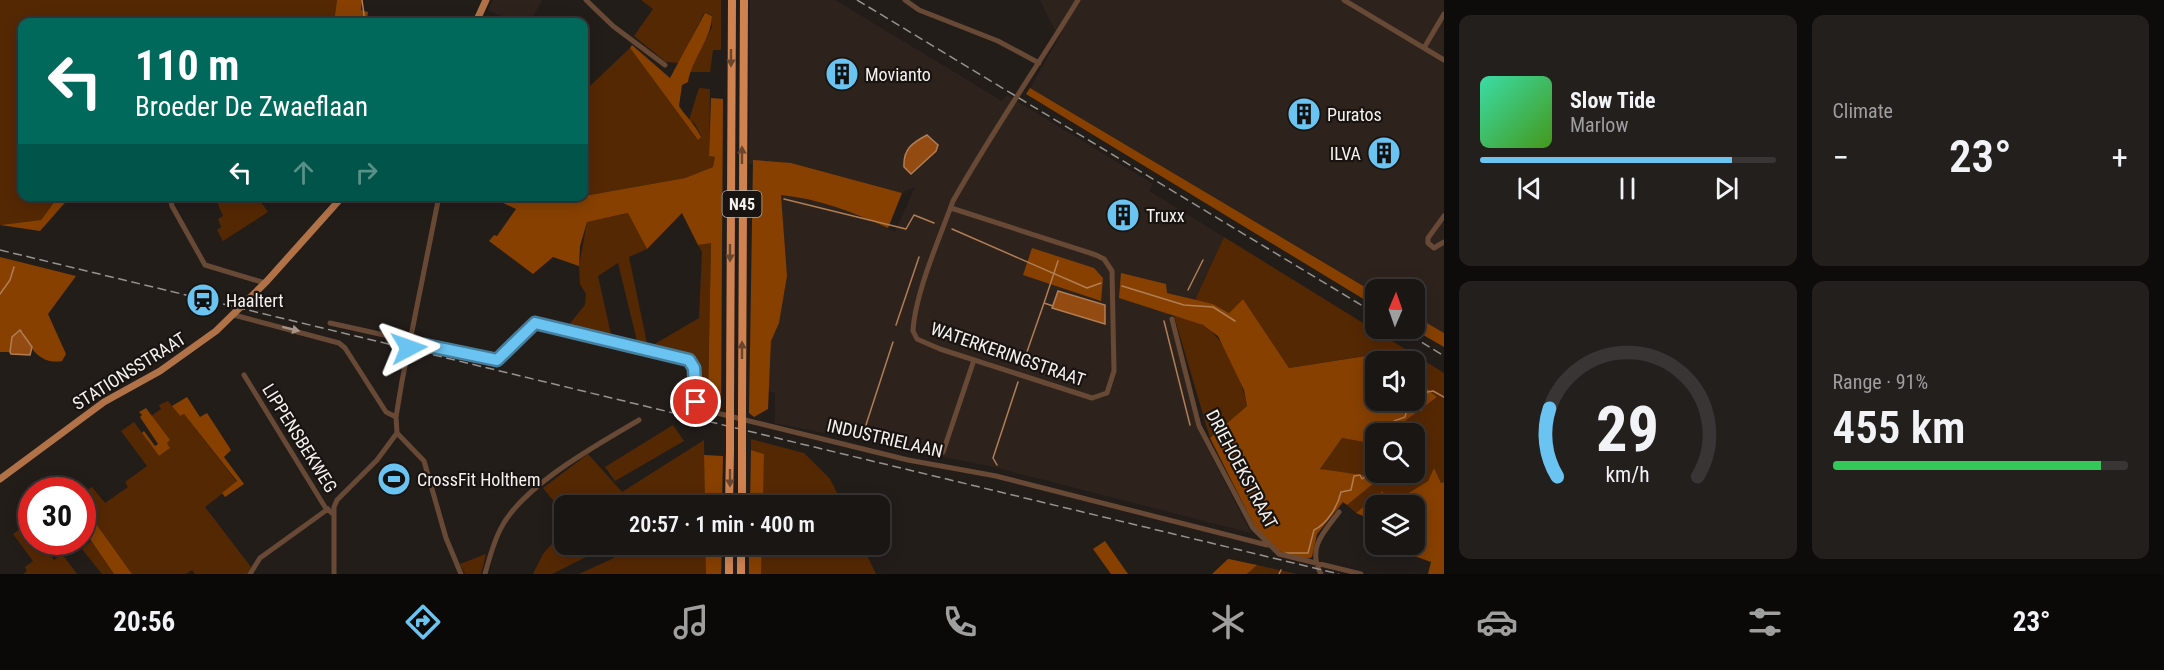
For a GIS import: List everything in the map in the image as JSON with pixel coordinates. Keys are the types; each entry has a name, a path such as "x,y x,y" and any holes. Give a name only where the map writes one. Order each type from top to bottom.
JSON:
{"highway":[{"name":"N45","path":"729,495 732,0"},
{"name":"N45","path":"742,495 744,0"},
{"path":"729,555 729,574"},
{"path":"741,555 741,574"}],"main road":[{"path":"478,18 486,0"},
{"name":"STATIONSSTRAAT","path":"0,480 104,402 189,352 234,315 339,201"},
{"name":"STATIONSSTRAAT","path":"0,474 19,464"}],"street":[{"path":"586,0 613,26 665,65"},
{"path":"905,0 919,10 998,41 1039,63 1078,0"},
{"path":"1344,0 1444,60"},
{"path":"1424,48 1444,14"},
{"name":"WATERKERINGSTRAAT","path":"951,208 1104,259 1112,271 1114,371 1107,393 1092,398 924,343 917,339 913,331 913,321 932,259 951,208 1021,86 1039,63"},
{"path":"171,201 200,261 209,268 265,283"},
{"path":"334,574 334,515 337,500 377,460 397,433 396,417 438,201"},
{"path":"1444,216 1428,238 1434,248 1444,242"},
{"path":"234,315 339,343 345,348 386,412 396,417"},
{"name":"DRIEHOEKSTRAAT","path":"1172,319 1199,426 1253,528 1267,545 1285,556 1361,574"},
{"path":"330,322 410,342"},
{"name":"INDUSTRIELAAN","path":"410,342 497,360 535,323 689,360 694,368 696,402 700,408 908,460 1007,479 1267,545"},
{"path":"943,452 974,360"},
{"name":"LIPPENSBEKWEG","path":"244,375 328,509 334,515"},
{"path":"485,574 500,529 511,513 550,476 639,420"},
{"path":"397,433 424,461 446,538 461,574"},
{"path":"250,574 260,558 328,509"},
{"path":"1321,574 1314,552 1317,540 1339,513"}],"shaded area":[{"path":"0,0 337,0 335,18 18,18 18,201 55,201 41,220 0,225"},
{"path":"337,0 362,0 361,10 368,12 367,18 335,18"},
{"path":"493,0 542,0 532,18 505,18 488,10"},
{"path":"641,0 721,0 721,50 713,50 710,72 689,72 712,27 712,15 704,13 679,63 666,62 634,36 653,9"},
{"path":"750,0 835,0 1002,101 1007,95 1153,184 1149,191 1224,237 1195,300 1167,293 1166,298 1197,428 1251,533 994,467 775,423 775,393 769,391 771,341 779,323 787,276 781,195 815,201 855,213 895,232 915,187 902,193 791,163 749,164"},
{"path":"1040,0 1444,0 1444,333 1425,322 1425,279 1365,279 1365,287 1030,88 1061,34 1054,29"},
{"path":"705,13 712,16 711,25 688,82 682,85 679,106 699,132 701,137 698,140 630,48 632,45 670,78"},
{"path":"630,48 698,140 701,136 695,124 689,120 699,88 710,89 709,156 715,157 713,167 685,178 588,195 588,85 590,86"},
{"path":"1030,88 1365,287 1365,300 1026,94"},
{"path":"711,98 723,99 721,410 713,406 708,399 711,243 698,245 682,213 647,249 628,213 587,222 580,246 579,266 553,257 533,274 489,241 494,235 497,236 516,209 500,201 588,201 588,195 685,178 713,167 715,157 709,156"},
{"path":"927,135 938,145 936,151 911,174 904,167 907,151"},
{"path":"753,160 791,163 902,193 888,228 836,207 781,195 787,276 779,323 771,341 768,409 754,417 749,413"},
{"path":"55,201 66,201 40,231 0,225 41,220"},
{"path":"217,201 260,201 268,212 223,241 217,230 221,227 218,219 223,216"},
{"path":"629,213 647,249 629,257 648,347 638,345 618,263 598,276 612,339 567,327 585,305 586,294 580,284 579,266 587,222"},
{"path":"1224,237 1365,324 1365,339 1389,339 1408,351 1365,351 1365,356 1289,368 1243,299 1229,313 1213,304 1195,300"},
{"path":"711,242 708,399 713,406 721,410 703,406 698,395 694,359 649,348 699,318 702,252 698,245"},
{"path":"1032,248 1094,268 1103,278 1101,301 1023,275"},
{"path":"0,257 76,276 48,314 66,354 62,361 48,361 42,358 33,350 23,332 12,337 10,352 0,352"},
{"path":"1121,273 1166,284 1167,293 1213,304 1229,313 1243,299 1289,368 1365,356 1365,411 1418,411 1402,423 1365,423 1365,442 1342,438 1320,469 1365,476 1365,483 1373,483 1347,505 1343,502 1317,534 1312,557 1304,559 1288,556 1261,535 1210,438 1247,406 1244,390 1218,336 1203,325 1119,298"},
{"path":"1058,291 1105,305 1105,324 1052,308"},
{"path":"1174,316 1199,323 1213,333 1227,352 1238,374 1245,397 1247,406 1210,438"},
{"path":"1425,322 1444,333 1444,347 1425,336"},
{"path":"20,330 32,347 30,355 11,354 10,352 12,337"},
{"path":"1425,361 1444,373 1444,482 1441,483 1434,469 1425,483 1425,423 1402,423 1418,411 1425,411 1425,406 1437,397 1425,387"},
{"path":"1425,387 1437,397 1425,406"},
{"path":"187,397 200,417 207,413 231,450 224,457 244,484 225,497 222,493 237,481 184,414 180,416 172,406"},
{"path":"168,401 180,416 184,414 237,482 205,507 251,567 248,574 195,574 192,570 186,574 132,574 96,524 96,492 105,503 128,487 125,482 147,466 121,431 134,422 159,456 170,448 167,443 169,439 151,416 161,409 159,405"},
{"path":"146,408 170,440 167,443 170,448 159,456 142,433 144,431 155,446 158,444 140,417 142,415 139,412"},
{"path":"673,425 684,441 615,481 605,467"},
{"path":"1342,438 1365,442 1365,482 1320,469"},
{"path":"751,439 804,453 830,479 838,495 763,495 764,454 751,450"},
{"path":"704,440 705,495 554,495 554,502 543,488 588,454 622,492"},
{"path":"751,450 764,454 763,495 750,495"},
{"path":"704,455 723,456 722,495 705,495"},
{"path":"1434,468 1441,483 1444,482 1444,574 1428,574 1431,562 1412,555 1425,555 1425,495 1405,495 1428,481"},
{"path":"1369,483 1425,483 1405,495 1385,495 1382,491 1377,495 1365,495 1365,505 1356,513 1347,505 1373,484"},
{"path":"1365,505 1365,517 1356,513"},
{"path":"96,523 132,574 114,574 96,548"},
{"path":"18,530 18,541 13,534"},
{"path":"554,541 554,555 590,555 552,574 533,574 543,554"},
{"path":"1105,541 1128,574 1111,574 1093,549"},
{"path":"96,548 114,574 102,574 87,555 96,555"},
{"path":"486,554 481,574 465,574 460,564"},
{"path":"29,555 51,555 54,560 63,555 77,574 23,574 27,571 25,567 33,561"},
{"path":"612,555 705,555 706,574 579,574 614,558"},
{"path":"705,555 722,555 721,574 706,574"},
{"path":"749,555 762,555 761,574 749,574"},
{"path":"762,555 867,555 876,574 761,574"},
{"path":"1228,559 1257,565 1247,574 1212,574"},
{"path":"1257,565 1297,574 1247,574"}],"waterway":[{"path":"362,0 364,18"},
{"path":"784,199 906,229 914,215 934,223"},
{"path":"952,229 1087,288 1101,283"},
{"path":"896,325 919,257"},
{"path":"1188,290 1203,260"},
{"path":"1044,303 1058,261"},
{"path":"0,294 10,280 14,267"},
{"path":"1122,286 1184,305 1213,307 1235,321"},
{"path":"1022,366 1044,303 1053,306"},
{"path":"1164,321 1190,425"},
{"path":"862,437 893,342"},
{"path":"997,465 993,458 1018,382"},
{"path":"1394,423 1394,421 1405,417 1409,402 1421,410 1427,392 1433,391 1444,397"},
{"path":"1286,553 1308,553 1314,530 1331,514 1341,492 1351,490 1354,476 1360,475 1362,479 1365,477"},
{"path":"1279,574 1281,570"}],"railway":[{"path":"857,0 1365,307"},
{"path":"0,250 1339,574"},
{"path":"1417,339 1444,356"}],"place":[{"name":"Movianto","path":"842,74"},
{"name":"Puratos","path":"1304,114"},
{"name":"ILVA","path":"1384,153"},
{"name":"Truxx","path":"1123,215"},
{"name":"Haaltert","path":"203,300"},
{"name":"CrossFit Holthem","path":"394,479"}],"route":[{"path":"409,348 410,342 497,360 535,323 689,360 694,368 696,402"}]}
